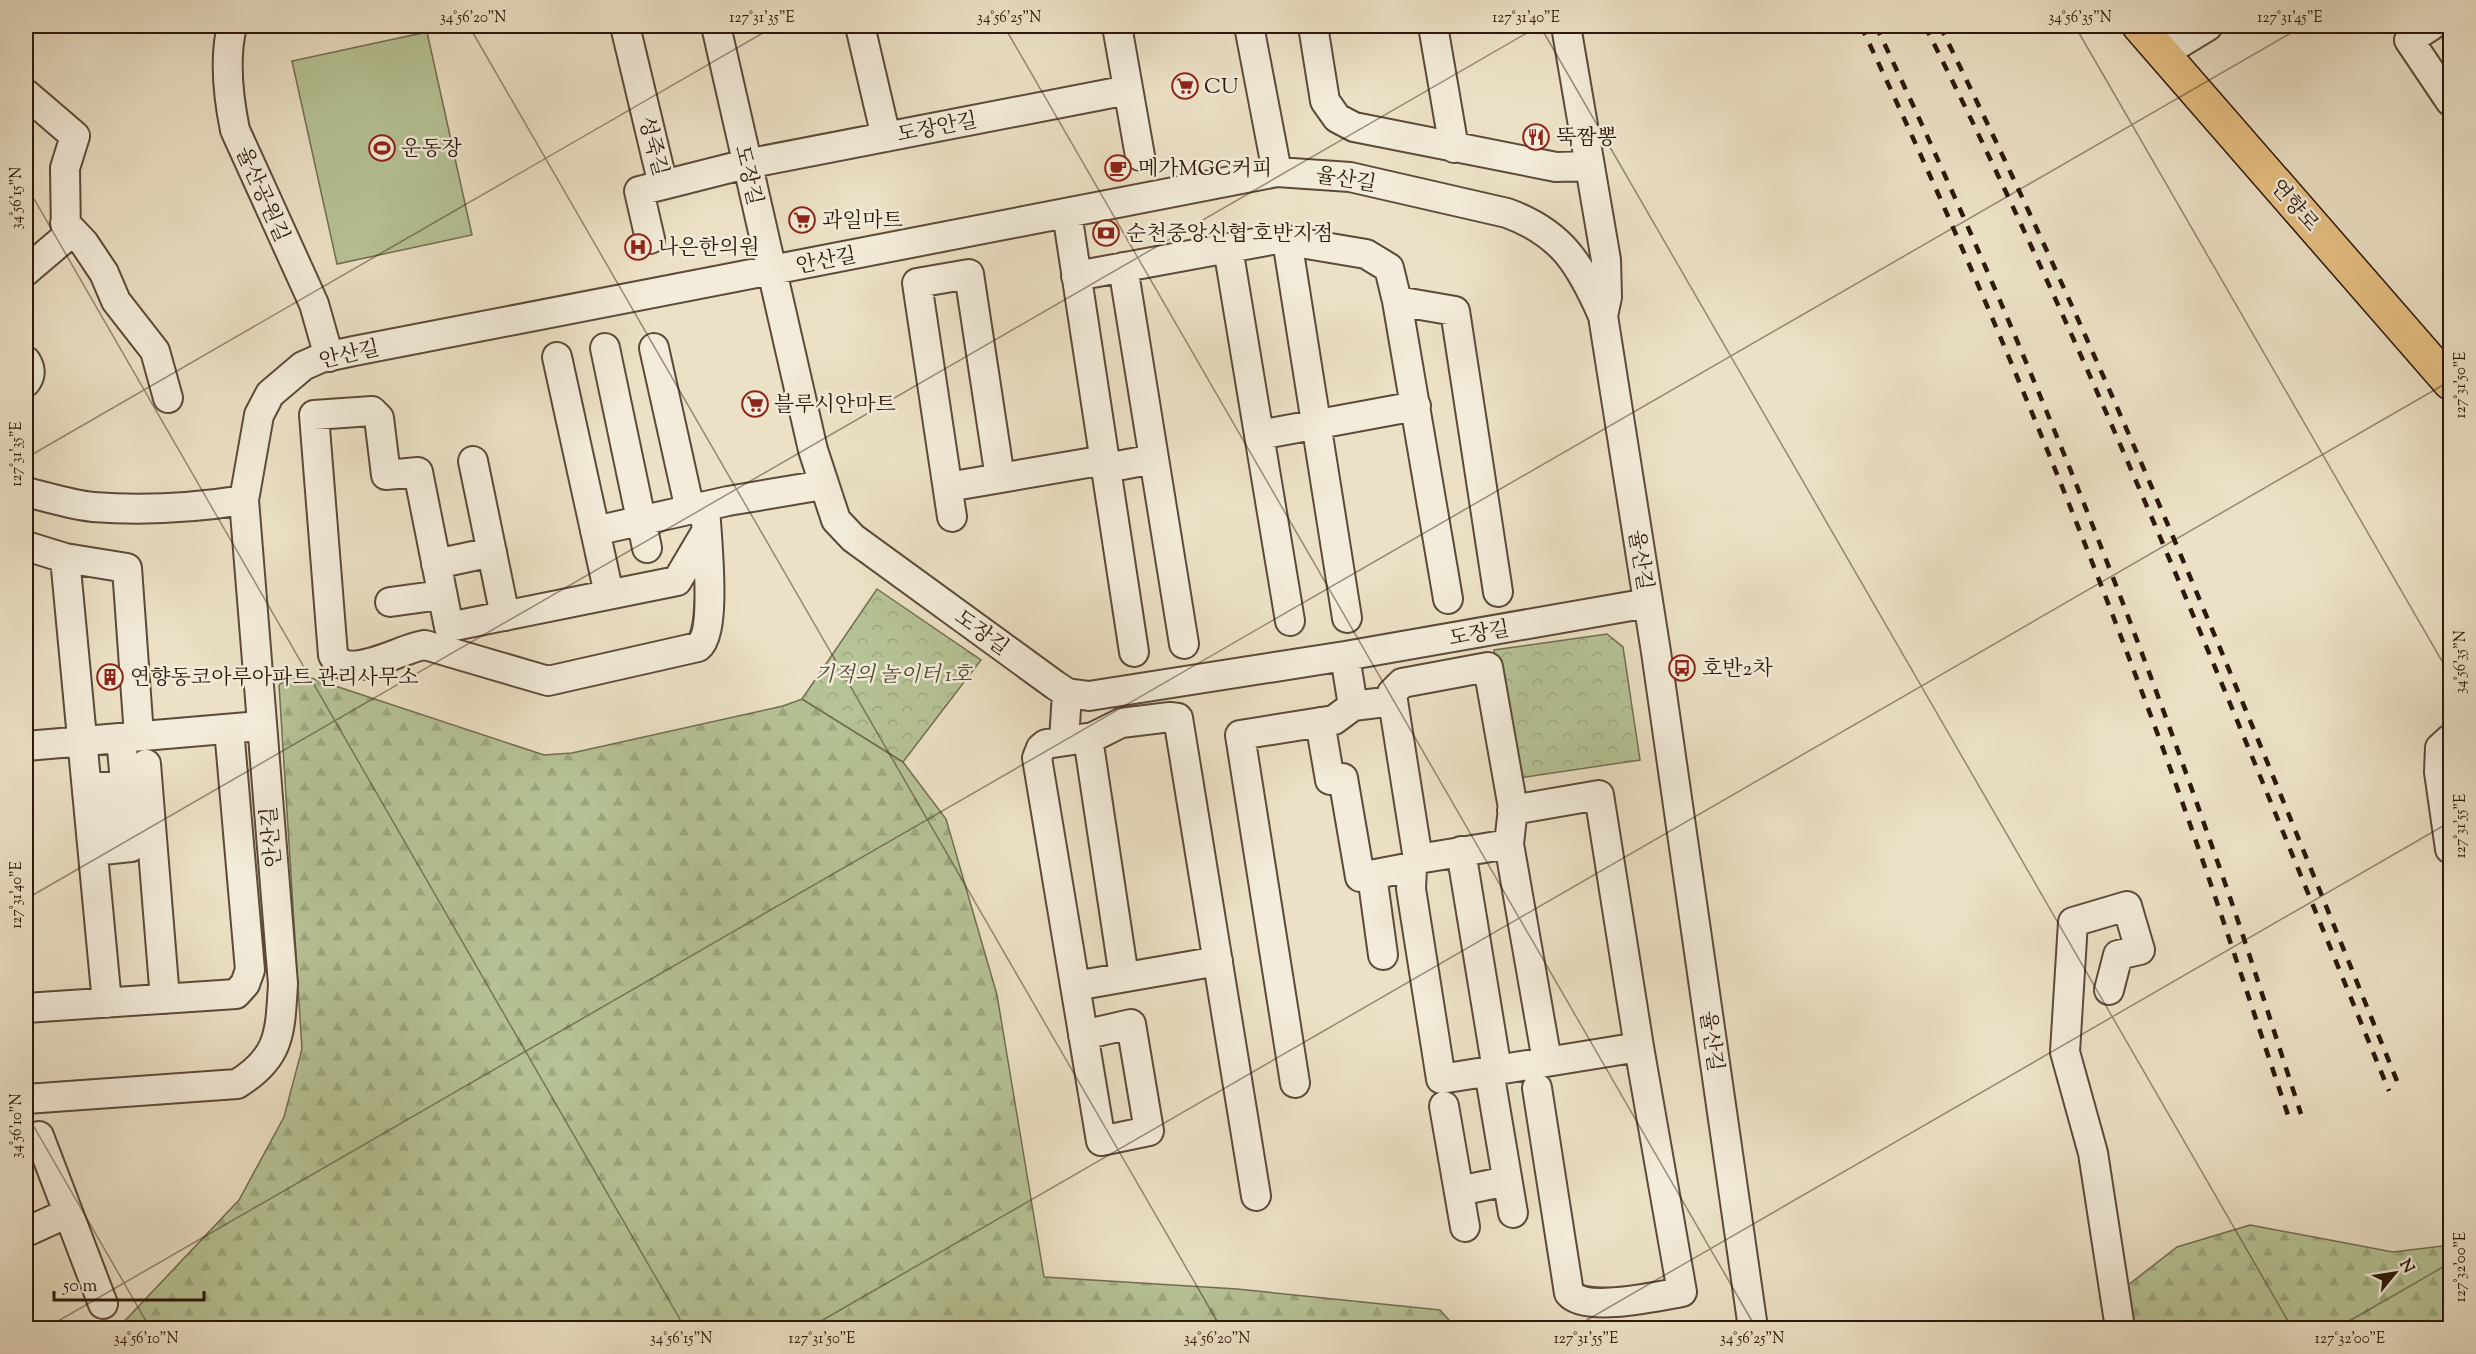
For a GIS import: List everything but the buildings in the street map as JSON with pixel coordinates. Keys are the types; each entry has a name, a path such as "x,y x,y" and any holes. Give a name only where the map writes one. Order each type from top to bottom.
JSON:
{"main road":[{"name":"연향로","path":"2139,26 2451,383"}],"street":[{"name":"율산공원길","path":"232,26 228,64 229,99 235,130 314,304 330,357"},
{"name":"성죽길","path":"625,26 663,185 746,164"},
{"name":"도장길","path":"716,26 746,164 823,485 837,520 853,538 1067,693 1089,696 1345,656 1648,603"},
{"path":"860,26 886,136"},
{"path":"1117,26 1140,156"},
{"path":"1249,26 1276,172"},
{"path":"1313,26 1325,101 1337,118 1354,127 1556,167 1590,166"},
{"path":"1433,26 1454,148"},
{"path":"1566,26 1608,278 1603,316"},
{"path":"2162,54 2208,26"},
{"path":"2431,26 2409,40 2451,101"},
{"name":"도장안길","path":"746,164 1128,90"},
{"path":"26,94 75,136 65,168 66,237 26,271"},
{"name":"안산길","path":"26,1099 237,1084 256,1072 271,1054 280,1035 283,984 244,500 259,415 270,394 303,366 330,357 1276,172"},
{"name":"율산길","path":"1276,172 1350,177 1507,213 1529,221 1569,253 1583,273 1603,316 1648,603 1753,1329"},
{"path":"650,238 639,191 663,185"},
{"path":"1066,213 1134,652"},
{"path":"65,223 84,243 104,273 116,301 155,351 168,398"},
{"path":"1076,276 1277,239 1366,254 1389,268 1416,406 1448,599"},
{"path":"1287,240 1347,618"},
{"path":"1228,248 1290,621"},
{"path":"1123,267 1184,644"},
{"path":"952,517 917,283 969,274 1000,478"},
{"path":"1397,301 1455,311 1498,592"},
{"path":"605,348 647,548"},
{"path":"654,348 700,516 710,612 707,636 699,647 548,681 425,645 412,646 373,663 345,666 336,661 333,655 314,415 369,409 376,414 386,475 418,472 449,627 677,581 700,516"},
{"path":"557,357 609,594"},
{"path":"26,361 30,368 30,377 26,382"},
{"path":"1259,435 1416,406"},
{"path":"948,487 1000,478 1154,459"},
{"path":"473,461 505,616"},
{"path":"596,531 641,521 700,516 823,485"},
{"path":"26,492 91,507 181,510 244,500"},
{"path":"26,546 65,558 127,568 130,737 125,785"},
{"path":"436,564 492,552"},
{"path":"65,558 107,1004"},
{"path":"390,602 441,595"},
{"path":"1345,656 1353,706"},
{"path":"1547,1061 1509,844 1512,810 1488,667 1402,683 1392,693 1415,863 1412,889 1441,1079 1638,1047"},
{"path":"1067,693 1124,977"},
{"path":"1295,1083 1240,735 1334,720 1353,706 1393,701"},
{"path":"1083,1035 1038,758 1041,748 1046,744 1104,733 1111,726 1121,723 1178,718 1256,1196"},
{"path":"1320,722 1330,780 1343,778 1360,877 1461,851 1509,844"},
{"path":"26,746 262,726"},
{"path":"26,1008 236,993 245,984 250,970 229,729"},
{"path":"2451,739 2440,748 2439,772 2451,849"},
{"path":"147,764 165,999"},
{"path":"1512,810 1599,795 1638,1047 1682,1292 1610,1302 1590,1302 1573,1297 1569,1293 1537,1088"},
{"path":"1461,851 1510,1194"},
{"path":"94,862 154,858"},
{"path":"1372,874 1383,955"},
{"path":"2109,990 2118,955 2140,950 2127,906 2073,922 2065,1052 2093,1153 2120,1329"},
{"path":"1075,986 1218,961"},
{"path":"1444,1106 1465,1227"},
{"path":"39,1136 103,1304"},
{"path":"1459,1191 1510,1194 1552,1181"},
{"path":"26,1232 69,1213"}],"green space":[{"name":"운동장","path":"427,32 472,235 337,264 292,61"},
{"name":"기적의 놀이터 1호","path":"877,589 981,660 903,762 802,699"},
{"path":"1607,634 1623,647 1640,760 1513,779 1494,650"},
{"path":"296,673 544,755 572,753 783,706 802,699 903,762 946,819 997,995 1044,1277 1237,1289 1440,1310 1456,1328 118,1328 239,1200 284,1117 302,1049 279,685"},
{"path":"2250,1225 2393,1252 2450,1245 2450,1328 2121,1328 2114,1296 2177,1247"}],"railway":[{"path":"1861,26 1940,198 2016,373 2122,638 2173,775 2289,1118"},
{"path":"1876,26 2013,331 2138,642 2248,949 2301,1114"},
{"path":"1925,26 1989,156 2110,420 2389,1091"},
{"path":"1940,26 2003,156 2122,419 2235,685 2399,1086"}],"place":[{"name":"CU","path":"1185,86"},
{"name":"뚝짬뽕","path":"1536,137"},
{"name":"운동장","path":"382,148"},
{"name":"메가MGC커피","path":"1118,168"},
{"name":"과일마트","path":"802,220"},
{"name":"순천중앙신협 호반지점","path":"1106,233"},
{"name":"나은한의원","path":"638,247"},
{"name":"블루시안마트","path":"755,404"},
{"name":"호반2차","path":"1682,668"},
{"name":"연향동코아루아파트 관리사무소","path":"110,677"}]}
